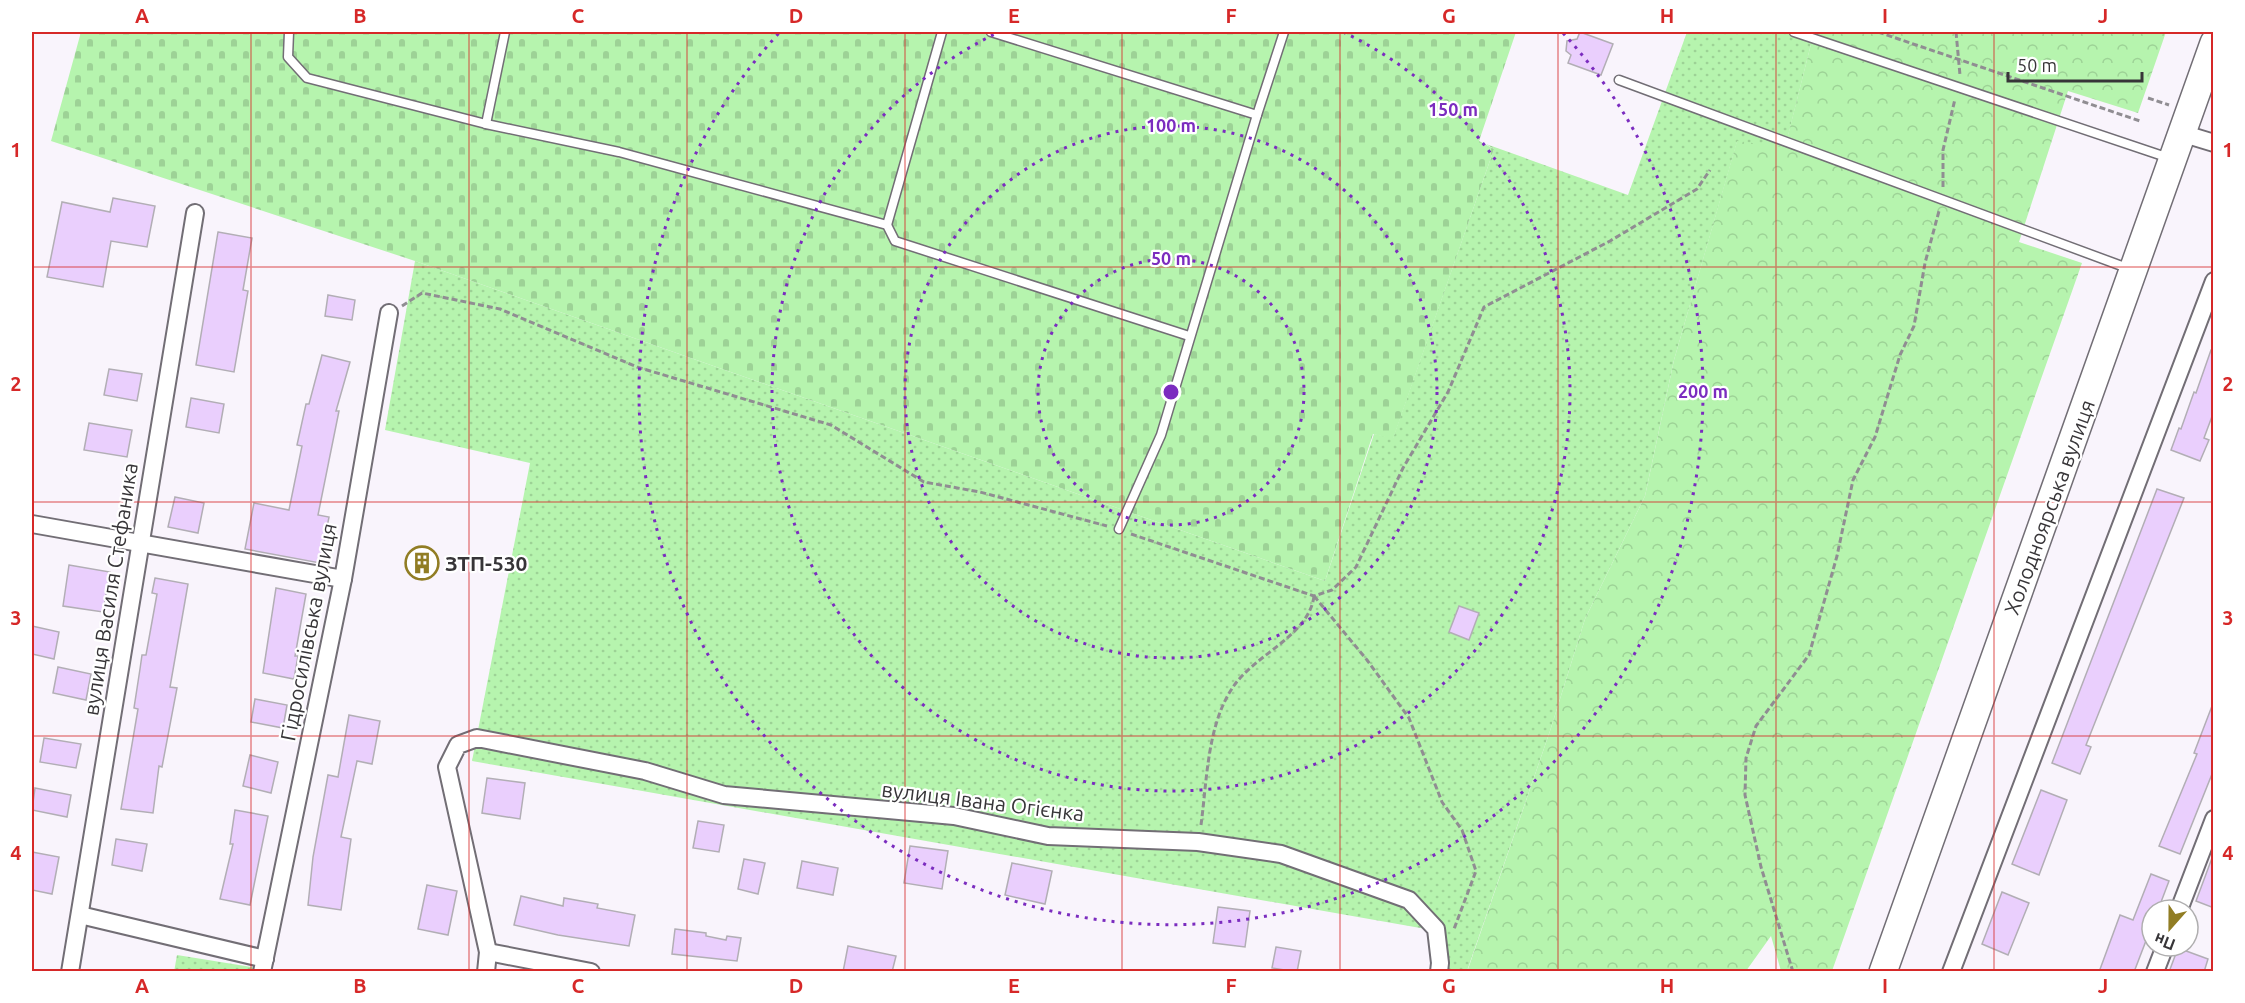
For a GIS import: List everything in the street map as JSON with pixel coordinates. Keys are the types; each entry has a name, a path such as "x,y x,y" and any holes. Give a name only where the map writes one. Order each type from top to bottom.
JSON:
{"main road":[{"name":"Холодноярська вулиця","path":"1883,972 2214,43"}],"street":[{"path":"2181,133 2214,143"},
{"name":"вулиця Василя Стефаника","path":"70,972 195,213"},
{"path":"1951,972 2214,281"},
{"name":"Гідросилівська вулиця","path":"264,965 343,579 389,313"},
{"path":"32,524 140,545 343,579"},
{"name":"вулиця Івана Огієнка","path":"488,952 447,767 458,746 477,738 645,771 724,795 954,816 1048,836 1198,842 1281,854 1409,900 1436,929 1440,967"},
{"path":"2184,898 2214,819"},
{"path":"80,915 264,965"},
{"path":"486,972 488,952 591,972"}],"lane":[{"path":"289,32 288,57 307,78 486,124 619,152 887,225"},
{"path":"486,124 505,32"},
{"path":"942,32 887,225 895,241 1189,336"},
{"path":"991,32 1257,115"},
{"path":"1119,529 1161,435 1189,336 1284,32"},
{"path":"1794,32 2172,159"},
{"path":"1619,80 2133,271"}],"path":[{"path":"1878,32 2140,121"},
{"path":"1793,972 1754,836 1745,795 1746,758 1756,726 1809,655 1837,556 1853,480 1875,437 1900,355 1914,326 1925,262 1942,200 1943,150 1959,87 1956,32"},
{"path":"1314,596 1332,590 1356,567 1403,468 1448,392 1484,307 1610,241 1696,189 1710,170"},
{"path":"389,313 422,293 500,309 637,367 831,425 924,482 980,492 1119,529 1314,596 1409,718 1442,802 1462,830 1476,871 1440,967"},
{"path":"1198,842 1212,746 1222,707 1233,686 1247,671 1312,611 1314,596"}],"green space":[{"path":"81,32 1516,32 1479,141 1494,149 1393,439 1373,434 1325,581 415,261 51,141"},
{"path":"1687,32 1814,32 1785,148 1737,142 1674,360 1645,496 1585,619 1550,731 1467,971 1429,971 1443,932 472,761 530,463 385,430 415,261 1325,581 1374,434 1393,438 1494,149 1486,144 1628,195"},
{"path":"1814,32 2166,32 2138,113 2068,91 2019,242 2082,263 1832,971 1781,971 1771,936 1746,971 1467,972 1550,731 1585,619 1645,496 1674,360 1737,141 1785,147"},
{"path":"177,955 277,971 174,972"}],"building":[{"path":"1580,32 1613,44 1601,75 1568,63 1571,55 1566,51 1567,41 1577,39"},
{"path":"113,198 155,206 147,247 111,241 103,287 47,277 62,202 110,212"},
{"path":"218,232 252,238 243,290 248,291 234,372 196,365"},
{"path":"328,295 355,300 352,320 325,316"},
{"path":"2211,350 2214,350 2214,411 2204,438 2209,440 2200,461 2171,450 2194,392 2196,393"},
{"path":"322,355 350,362 336,411 339,411 318,515 329,517 320,563 245,549 254,503 289,510 302,446 297,445 306,404 309,404"},
{"path":"109,369 142,374 137,401 104,395"},
{"path":"191,398 224,404 219,433 186,427"},
{"path":"89,423 132,430 127,457 84,450"},
{"path":"2157,489 2184,498 2086,745 2091,747 2080,774 2052,763"},
{"path":"175,497 204,503 198,533 168,527"},
{"name":"ЗТП-530","path":"412,554 435,558 432,573 409,569"},
{"path":"69,565 110,572 103,612 63,606"},
{"path":"155,578 188,584 170,687 177,688 162,767 159,766 153,813 121,809 138,709 134,708 142,655 146,655 157,594 152,593"},
{"path":"276,588 306,594 295,656 298,656 294,679 263,673"},
{"path":"1459,606 1479,613 1469,640 1449,632"},
{"path":"32,626 59,632 54,659 32,654"},
{"path":"58,667 91,674 86,700 53,693"},
{"path":"255,699 287,705 283,728 251,722"},
{"path":"2212,706 2214,769 2180,854 2159,846 2197,754 2194,753"},
{"path":"349,715 380,721 372,764 357,761 341,837 351,839 341,910 308,905 313,857 328,775 338,777"},
{"path":"44,738 81,744 76,768 40,762"},
{"path":"250,755 278,762 271,793 243,786"},
{"path":"487,778 525,783 520,819 482,813"},
{"path":"35,788 71,795 67,817 32,810"},
{"path":"2041,790 2067,800 2039,875 2012,864"},
{"path":"235,810 268,816 250,905 220,899 233,844 230,844"},
{"path":"698,821 724,825 719,852 693,848"},
{"path":"116,839 147,844 142,871 112,865"},
{"path":"910,846 948,851 942,889 904,883"},
{"path":"32,852 59,857 52,894 32,890"},
{"path":"2212,858 2214,858 2214,908 2200,903 2200,898 2197,898"},
{"path":"744,859 765,863 758,894 738,889"},
{"path":"802,861 838,868 833,895 797,888"},
{"path":"1012,863 1052,871 1045,904 1005,895"},
{"path":"2151,874 2169,881 2163,898 2142,898"},
{"path":"427,885 457,891 448,935 418,929"},
{"path":"2002,892 2029,903 2008,955 1982,944"},
{"path":"521,896 563,906 564,898 598,904 597,908 635,915 629,946 558,935 514,925"},
{"path":"2140,902 2140,956 2134,972 2099,972 2120,915 2133,920"},
{"path":"1218,907 1250,911 1245,947 1213,943"},
{"path":"675,929 706,933 706,936 726,940 727,936 741,938 737,961 672,954"},
{"path":"848,946 896,956 892,972 843,972"},
{"path":"1276,947 1301,951 1297,972 1272,968"},
{"path":"2200,956 2208,959 2204,972 2169,972 2174,958 2200,958"}],"place":[{"name":"ЗТП-530","path":"422,563"}]}
